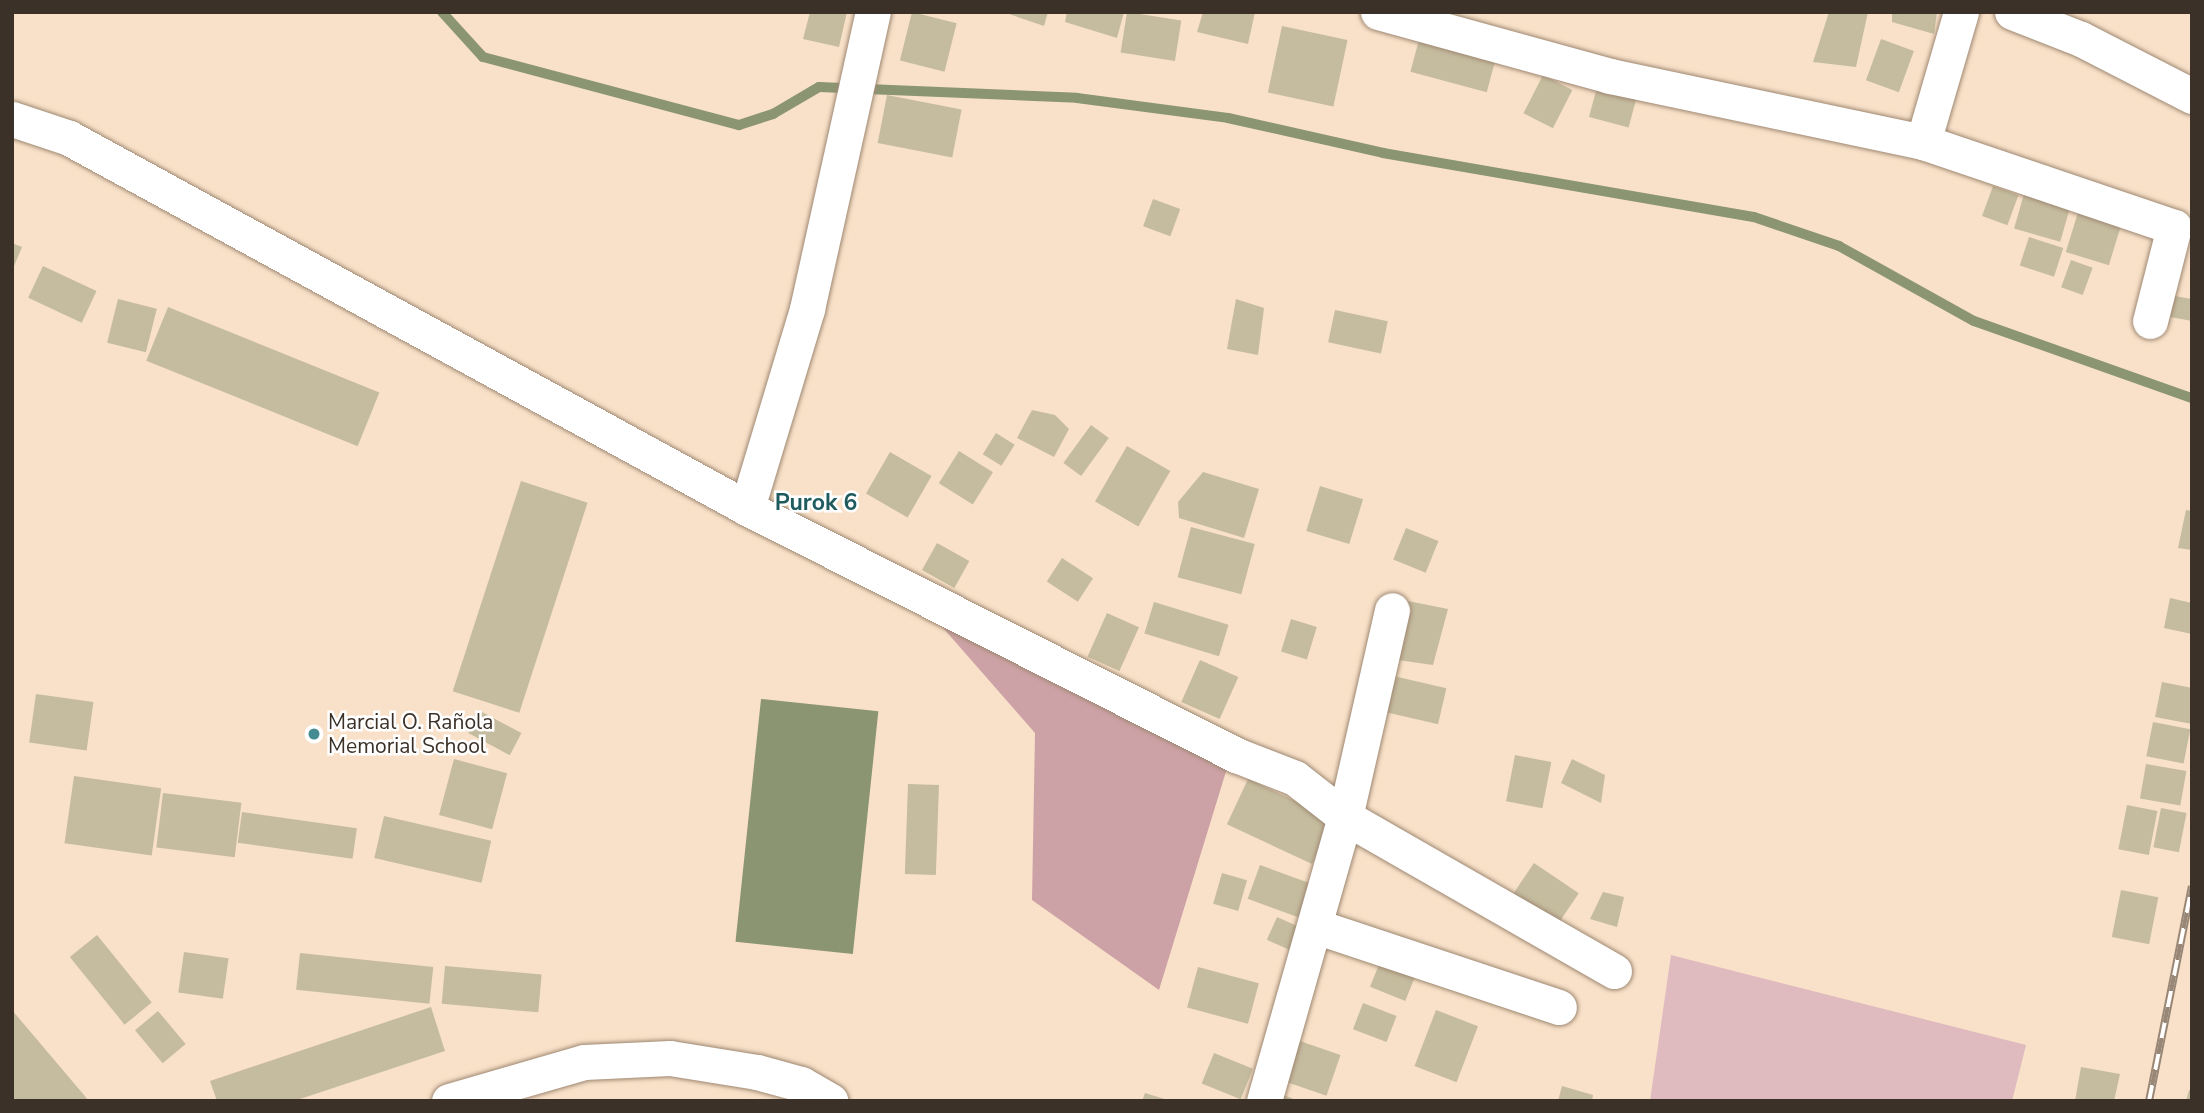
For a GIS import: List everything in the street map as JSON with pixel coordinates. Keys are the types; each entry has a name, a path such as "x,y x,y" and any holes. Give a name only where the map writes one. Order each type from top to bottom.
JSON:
{"street":[{"path":"747,508 807,309 873,12"},
{"path":"1378,12 1424,18 1610,76 1923,142 2174,227 2150,321"},
{"path":"1923,142 1961,12"},
{"path":"2012,12 2192,96"},
{"path":"12,119 69,138 747,508 1236,755 1294,778 1345,817 1614,971"},
{"path":"1264,1101 1345,817 1392,610"},
{"path":"1315,926 1559,1007"},
{"path":"449,1101 584,1062 670,1058 757,1072 802,1083 830,1101"}],"shaded area":[{"path":"937,621 1228,765 1159,990 1032,900 1035,733"},
{"path":"761,699 878,711 853,954 735,942"},
{"path":"1671,955 2026,1045 2012,1101 1650,1101"}],"building":[{"path":"810,12 847,12 839,47 803,39"},
{"path":"912,12 957,23 945,72 900,61"},
{"path":"1003,12 1048,12 1044,26"},
{"path":"1067,12 1124,12 1117,38 1065,22"},
{"path":"1127,12 1181,21 1175,61 1121,52"},
{"path":"1203,12 1255,12 1248,44 1197,32"},
{"path":"1829,12 1868,12 1856,67 1813,62"},
{"path":"1892,12 1937,12 1934,34 1892,22"},
{"path":"1282,26 1348,40 1333,106 1268,93"},
{"path":"1420,36 1496,56 1487,92 1410,72"},
{"path":"1881,39 1914,51 1899,92 1866,80"},
{"path":"1543,75 1572,90 1553,128 1523,113"},
{"path":"1597,87 1637,98 1629,128 1589,117"},
{"path":"887,95 962,110 952,158 878,143"},
{"path":"1993,186 2018,195 2007,225 1982,216"},
{"path":"2024,194 2070,207 2060,242 2014,229"},
{"path":"1153,199 1180,209 1170,236 1143,226"},
{"path":"2079,209 2122,222 2109,265 2066,252"},
{"path":"2029,237 2063,248 2054,277 2020,266"},
{"path":"12,243 22,247 12,271"},
{"path":"2071,260 2093,268 2083,295 2061,287"},
{"path":"43,266 96,291 82,323 28,298"},
{"path":"2175,296 2192,299 2192,321 2170,317"},
{"path":"118,299 157,309 146,352 107,343"},
{"path":"1236,299 1264,308 1258,355 1227,349"},
{"path":"168,307 379,392 358,446 146,361"},
{"path":"1335,310 1388,321 1381,354 1328,342"},
{"path":"1032,410 1055,415 1069,429 1054,457 1017,438"},
{"path":"1091,425 1109,438 1081,476 1063,463"},
{"path":"996,433 1015,445 1001,466 983,454"},
{"path":"1127,446 1170,471 1138,526 1095,501"},
{"path":"959,451 993,472 973,504 939,483"},
{"path":"890,452 932,476 908,518 866,494"},
{"path":"1203,472 1259,489 1244,538 1179,518 1178,502"},
{"path":"521,481 588,503 519,713 453,691"},
{"path":"1320,486 1363,499 1349,544 1306,531"},
{"path":"2186,510 2192,511 2192,550 2178,548"},
{"path":"1191,527 1255,544 1241,594 1178,577"},
{"path":"1406,528 1438,541 1426,573 1393,560"},
{"path":"937,543 969,561 954,588 922,570"},
{"path":"1062,558 1093,578 1078,602 1047,581"},
{"path":"1393,598 1448,609 1433,665 1391,659"},
{"path":"2170,598 2192,603 2192,634 2164,628"},
{"path":"1154,602 1229,625 1219,656 1144,634"},
{"path":"1107,613 1139,627 1119,671 1087,657"},
{"path":"1291,619 1317,627 1307,659 1281,652"},
{"path":"1200,660 1238,677 1220,719 1181,702"},
{"path":"1385,674 1446,688 1438,724 1377,710"},
{"path":"2162,682 2192,688 2192,724 2155,717"},
{"path":"36,694 93,702 87,751 29,743"},
{"path":"480,711 521,733 510,755 468,733"},
{"path":"2153,722 2190,729 2184,764 2146,756"},
{"path":"1515,755 1551,762 1542,808 1506,801"},
{"path":"454,759 507,773 492,829 439,815"},
{"path":"1572,759 1605,775 1601,803 1561,783"},
{"path":"2146,764 2186,771 2180,806 2140,798"},
{"path":"74,776 161,788 152,856 65,843"},
{"path":"1248,779 1333,819 1312,864 1227,824"},
{"path":"908,784 939,785 936,875 905,874"},
{"path":"163,793 241,803 235,857 156,848"},
{"path":"2127,805 2157,811 2149,855 2118,849"},
{"path":"2161,808 2187,813 2179,852 2153,847"},
{"path":"242,812 357,828 353,859 238,843"},
{"path":"384,816 491,841 482,883 374,858"},
{"path":"1534,863 1579,893 1556,927 1511,897"},
{"path":"1260,865 1315,885 1303,919 1248,899"},
{"path":"1222,873 1247,880 1238,911 1213,904"},
{"path":"2121,890 2158,897 2149,944 2112,937"},
{"path":"1603,892 1624,897 1617,927 1590,919"},
{"path":"1277,917 1302,928 1291,951 1267,940"},
{"path":"97,935 152,1003 125,1025 70,957"},
{"path":"184,952 229,958 223,999 178,993"},
{"path":"300,953 433,967 429,1004 296,990"},
{"path":"1382,957 1417,971 1405,1001 1370,987"},
{"path":"445,966 542,974 538,1012 442,1004"},
{"path":"1198,967 1259,983 1248,1024 1187,1008"},
{"path":"1363,1003 1397,1016 1387,1042 1353,1029"},
{"path":"431,1007 445,1051 294,1101 217,1101 210,1081"},
{"path":"12,1010 89,1101 12,1101"},
{"path":"1436,1010 1478,1026 1457,1082 1414,1066"},
{"path":"158,1011 186,1044 163,1063 135,1030"},
{"path":"1297,1040 1340,1055 1326,1096 1283,1081"},
{"path":"1214,1053 1253,1069 1241,1099 1202,1084"},
{"path":"2081,1067 2120,1074 2114,1101 2075,1101"},
{"path":"1562,1086 1593,1095 1592,1101 1558,1101"},
{"path":"2189,1090 2192,1090 2192,1101 2186,1101"},
{"path":"1145,1093 1168,1100 1168,1101 1142,1101"},
{"path":"1281,1094 1299,1101 1279,1101"}],"waterway":[{"path":"442,12 483,57 739,125 773,114 819,87 1077,98 1228,118 1383,153 1754,217 1839,246 1974,321 2192,398"}],"railway":[{"path":"2149,1101 2192,886"}],"place":[{"name":"Marcial O. Rañola Memorial School","path":"314,734"}],"district":[{"name":"Purok 6","path":"816,503"}]}
